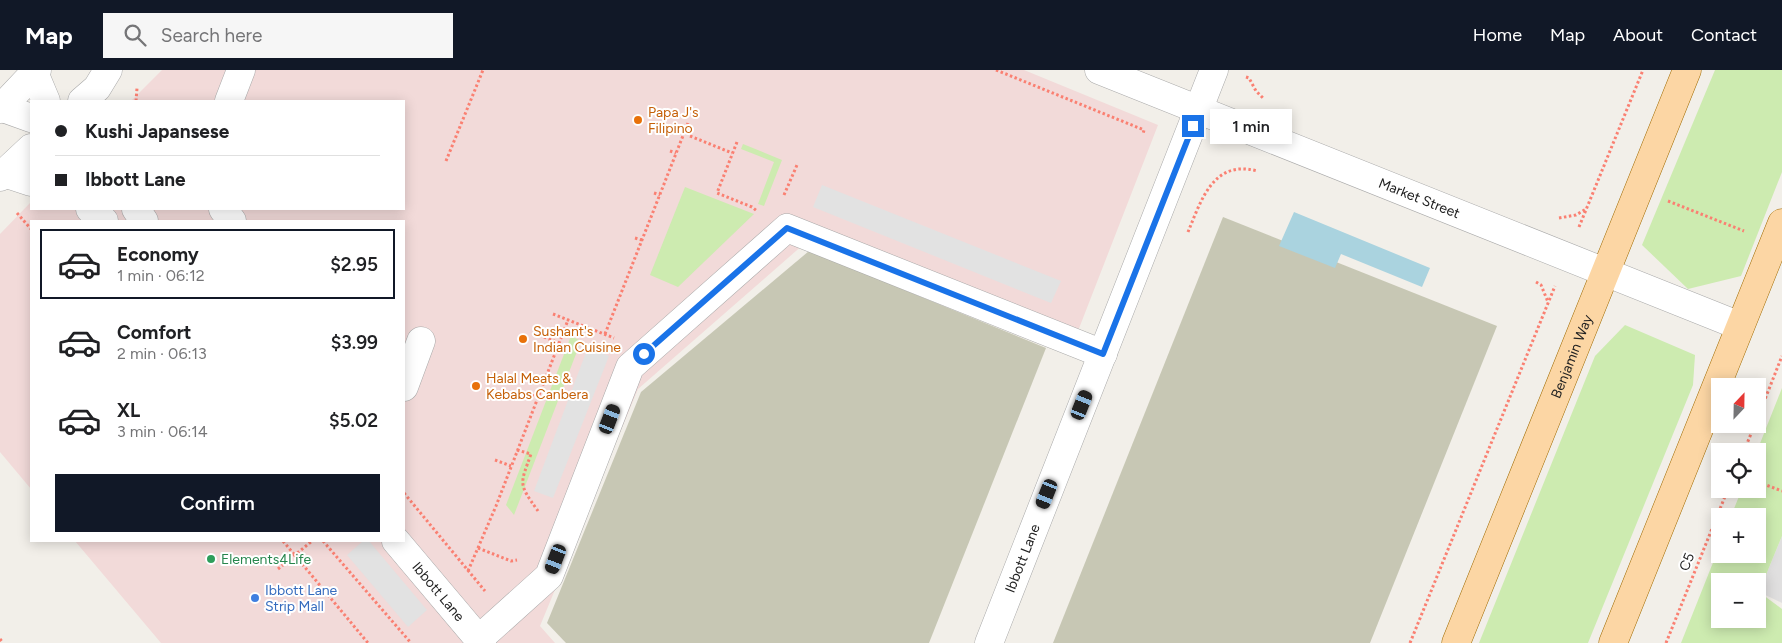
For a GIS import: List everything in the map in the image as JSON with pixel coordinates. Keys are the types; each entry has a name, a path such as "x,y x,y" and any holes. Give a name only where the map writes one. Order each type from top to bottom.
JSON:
{"main road":[{"name":"Benjamin Way","path":"1456,643 1687,70"},
{"path":"1613,643 1778,233"}],"street":[{"path":"228,100 241,70"},
{"name":"Market Street","path":"1099,70 1740,326"},
{"name":"Ibbott Lane","path":"988,643 1200,110 1214,70"},
{"path":"30,118 0,108 35,71 46,100"},
{"path":"2,175 30,149"},
{"path":"2,175 30,182"},
{"path":"91,210 103,220"},
{"path":"480,641 549,576 630,367 787,228 1103,354"},
{"path":"405,383 421,341"},
{"name":"Ibbott Lane","path":"397,542 480,641"}],"path":[{"path":"446,161 483,70"},
{"path":"996,70 1144,130 1143,134"},
{"path":"1410,643 1643,70"},
{"path":"553,314 605,334 688,123"},
{"path":"690,136 732,153"},
{"path":"737,142 716,193 752,207 764,216"},
{"path":"785,193 797,165"},
{"path":"1208,187 1227,172 1241,168 1262,173"},
{"path":"1600,174 1639,189 1778,233"},
{"path":"654,193 660,195"},
{"path":"14,209 30,228"},
{"path":"636,238 642,240"},
{"path":"1534,280 1541,285 1548,302"},
{"path":"618,282 624,285"},
{"path":"468,571 568,320"},
{"path":"544,337 559,343"},
{"path":"1766,397 1782,356"},
{"path":"522,392 538,397"},
{"path":"517,450 531,454 522,480 522,487 539,512"},
{"path":"495,460 511,466"},
{"path":"1766,485 1782,490"},
{"path":"405,494 505,616"},
{"name":"C5","path":"1666,643 1724,498"},
{"path":"284,542 368,643"},
{"path":"286,546 290,542"},
{"path":"278,569 311,542"},
{"path":"324,542 411,643"},
{"path":"478,548 511,561 522,560"},
{"path":"0,639 3,643"}],"shaded area":[{"path":"162,70 1024,70 1158,125 1078,331 820,230 638,389 540,626 555,643 161,643 76,542 405,542 405,220 30,220 30,488 0,452 0,234 30,203 30,210 405,210 405,100 132,100"},
{"path":"822,185 1061,281 1051,303 813,207"},
{"path":"1223,217 1497,326 1370,643 1053,643"},
{"path":"809,251 1046,348 929,643 566,643 547,623 641,392"},
{"path":"588,347 609,356 553,498 534,491"},
{"path":"1782,536 1782,603 1766,595 1766,575"},
{"path":"362,542 370,542 427,610 408,627 347,555"}],"green space":[{"path":"1715,70 1782,70 1782,172 1741,276 1688,289 1642,245"},
{"path":"743,144 782,160 764,206 758,204 774,162 741,149"},
{"path":"685,187 754,214 678,287 650,275"},
{"path":"1625,325 1695,355 1693,385 1588,643 1479,643 1595,356"},
{"path":"571,336 581,341 514,515 506,505"},
{"path":"1782,388 1782,536 1766,575 1766,573 1711,573 1711,628 1766,628 1766,597 1782,609 1782,643 1681,643 1713,563 1766,563 1766,508 1734,508 1738,498 1766,498 1766,443 1760,443 1764,433 1766,433 1766,428"}],"water":[{"path":"1294,212 1430,268 1422,287 1341,254 1335,268 1279,246"}],"place":[{"name":"Papa J's Filipino","path":"638,120"},
{"name":"Sushant's Indian Cuisine","path":"523,339"},
{"name":"Halal Meats & Kebabs Canbera","path":"476,386"},
{"name":"Elements4Life","path":"211,559"},
{"name":"Ibbott Lane Strip Mall","path":"255,598"}],"route":[{"path":"644,354 787,228 1103,354 1193,126"}]}
